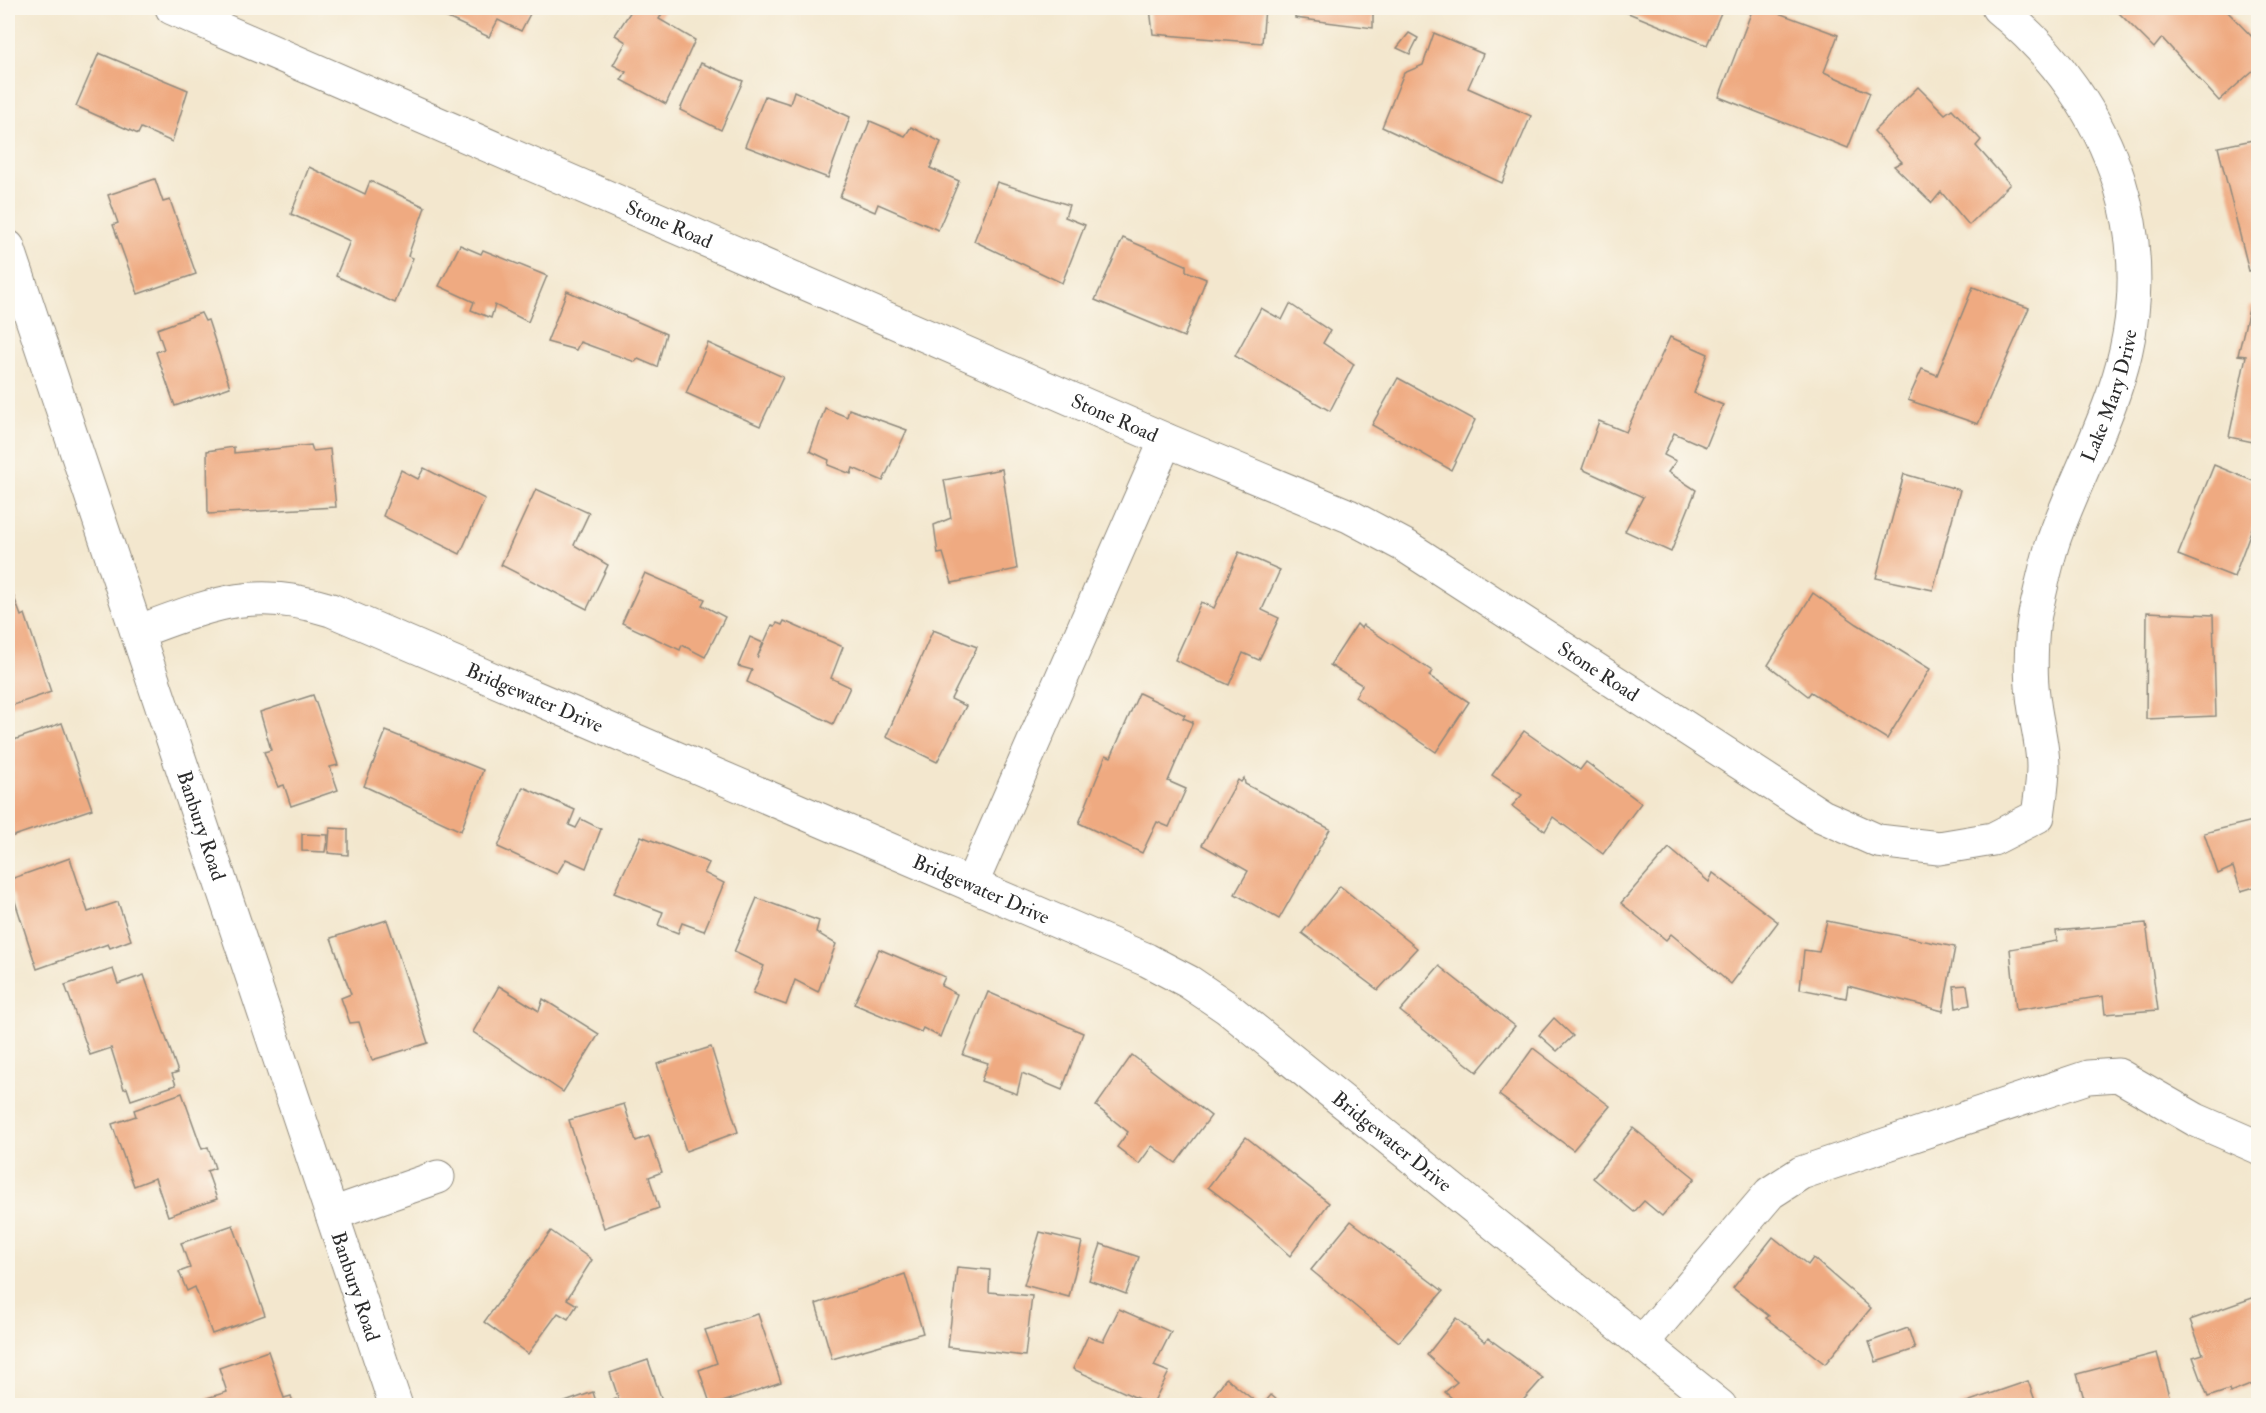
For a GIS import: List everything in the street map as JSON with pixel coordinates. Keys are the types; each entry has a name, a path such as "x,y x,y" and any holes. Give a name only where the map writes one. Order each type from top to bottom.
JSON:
{"street":[{"name":"Stone Road","path":"172,8 1166,440 1349,516 1407,547 1822,816 1878,841 1939,848 1993,839 2038,816"},
{"name":"Lake Mary Drive","path":"2000,8 2042,47 2076,88 2104,138 2125,193 2134,254 2132,320 2115,391 2054,541 2035,617 2032,693 2043,766 2038,816"},
{"name":"Banbury Road","path":"8,247 396,1406"},
{"name":"Stone Road","path":"972,885 1166,440"},
{"name":"Bridgewater Drive","path":"136,632 226,602 263,597 298,600 331,610 1147,960 1189,982 1226,1007 1720,1406"},
{"path":"1642,1343 1770,1193 1801,1173 2088,1077 2118,1075 2196,1120 2259,1147"},
{"path":"332,1214 438,1177"}],"building":[{"path":"426,8 533,8 521,31 498,20 489,37"},
{"path":"633,8 665,8 659,19 695,40 666,104 621,80 626,72 613,65 626,42 615,35"},
{"path":"1150,8 1265,8 1262,43 1153,34"},
{"path":"1295,8 1373,8 1373,28 1295,18"},
{"path":"1616,8 1723,8 1707,45"},
{"path":"1753,8 1765,8 1838,35 1824,72 1870,93 1848,148 1719,97"},
{"path":"2120,8 2224,8 2258,43 2258,66 2219,101 2162,38 2154,48 2117,11"},
{"path":"1409,33 1418,38 1410,54 1397,48"},
{"path":"1434,33 1483,54 1468,88 1531,116 1502,183 1382,127 1404,73 1423,65"},
{"path":"99,53 188,90 172,142 141,128 138,134 76,106"},
{"path":"701,63 743,81 721,130 680,110"},
{"path":"1918,87 1945,114 1952,109 1981,140 1976,146 2010,184 1969,225 1941,192 1932,203 1894,166 1902,162 1874,131"},
{"path":"794,91 850,117 828,178 745,146 765,96 790,104"},
{"path":"870,121 905,136 911,127 941,142 930,168 959,181 938,230 878,204 875,212 840,197"},
{"path":"2258,139 2258,269 2249,271 2218,147"},
{"path":"309,167 365,194 370,181 425,207 408,256 413,258 395,303 336,276 350,241 291,214"},
{"path":"155,179 163,202 170,200 196,274 138,294 113,225 118,223 108,195"},
{"path":"997,182 1069,205 1065,217 1085,225 1062,283 974,241"},
{"path":"1123,238 1186,265 1186,271 1206,279 1184,337 1095,300"},
{"path":"460,245 481,254 483,250 547,276 528,322 495,305 491,318 471,310 474,302 439,286"},
{"path":"1973,287 2029,308 1978,424 1908,400 1922,369 1937,375"},
{"path":"567,291 666,334 657,367 638,359 635,362 580,342 576,350 547,342"},
{"path":"1290,304 1330,331 1323,343 1354,364 1330,411 1235,356 1261,308 1282,320"},
{"path":"2250,305 2258,306 2258,443 2229,437 2246,356 2238,355"},
{"path":"201,313 205,321 208,320 230,387 175,406 156,352 164,349 157,329"},
{"path":"1670,337 1708,354 1694,393 1723,405 1706,447 1674,433 1664,455 1676,461 1668,472 1696,490 1671,552 1625,531 1643,497 1582,469 1599,421 1626,432"},
{"path":"708,343 783,377 760,426 686,393"},
{"path":"1398,378 1475,420 1451,470 1372,425"},
{"path":"825,408 847,417 849,409 907,430 883,481 853,468 851,474 828,465 829,460 810,451"},
{"path":"311,445 313,451 330,449 336,507 208,514 207,451 234,447 234,453"},
{"path":"2214,465 2258,483 2258,512 2234,577 2178,555"},
{"path":"424,468 485,499 460,554 383,516 401,470 418,479"},
{"path":"1002,469 1017,569 952,583 943,553 938,554 934,525 951,518 944,480"},
{"path":"1904,474 1960,490 1933,590 1876,578"},
{"path":"536,489 589,513 574,545 608,565 587,609 501,565"},
{"path":"1239,552 1280,570 1262,610 1279,618 1259,660 1243,653 1229,685 1175,660 1201,602 1214,608"},
{"path":"645,573 705,599 702,605 725,617 705,657 682,645 680,650 622,623"},
{"path":"1813,593 1857,624 1930,669 1887,739 1811,692 1808,696 1768,665"},
{"path":"14,597 21,616 25,614 51,692 8,707 8,599"},
{"path":"2147,612 2213,615 2216,716 2146,719"},
{"path":"784,621 843,647 831,678 850,687 833,724 747,682 752,670 738,666 750,637 763,643 757,658 772,625 775,626 777,623 782,625"},
{"path":"1357,624 1361,628 1363,625 1432,671 1429,676 1469,702 1436,752 1355,697 1362,685 1330,665"},
{"path":"933,630 977,647 951,699 966,706 937,762 886,737"},
{"path":"1139,693 1185,715 1183,718 1193,722 1168,781 1186,789 1169,827 1157,822 1142,853 1079,823 1106,755 1111,757"},
{"path":"313,695 338,765 330,767 338,790 291,806 284,785 278,787 264,752 271,750 260,712"},
{"path":"62,723 92,809 8,838 8,772 13,770 8,755 8,742"},
{"path":"386,731 483,770 461,831 364,786"},
{"path":"1524,731 1580,770 1586,762 1641,803 1603,854 1553,817 1545,831 1512,806 1522,795 1492,775"},
{"path":"1244,778 1245,784 1330,829 1279,919 1235,894 1248,871 1202,845 1238,780 1241,782"},
{"path":"523,787 575,810 569,825 576,828 581,819 601,829 586,868 566,859 557,874 498,847"},
{"path":"2258,802 2258,886 2241,891 2233,867 2218,874 2204,833 2257,820 2253,804"},
{"path":"330,828 348,829 348,855 328,853"},
{"path":"302,834 328,835 325,852 302,851"},
{"path":"641,836 709,863 704,873 724,883 704,931 682,923 678,933 658,925 663,912 614,893"},
{"path":"1669,848 1709,882 1713,873 1778,922 1731,984 1671,934 1666,940 1621,903"},
{"path":"70,858 88,912 118,902 131,940 110,948 108,944 37,969 8,880"},
{"path":"1340,886 1417,948 1378,990 1302,933"},
{"path":"757,898 819,921 816,932 836,944 818,992 795,980 786,1005 753,993 764,966 734,952"},
{"path":"387,920 428,1043 372,1060 359,1022 350,1023 341,998 351,994 331,938"},
{"path":"1827,921 1955,947 1943,1011 1848,986 1846,998 1800,989 1804,950 1819,952"},
{"path":"2146,923 2158,1010 2105,1014 2103,996 2016,1010 2010,949 2057,941 2056,931"},
{"path":"879,949 945,977 941,986 957,994 940,1037 923,1028 921,1032 854,1004"},
{"path":"1439,966 1515,1026 1477,1072 1400,1011"},
{"path":"113,969 118,984 144,975 178,1072 172,1074 176,1085 131,1100 127,1088 124,1089 111,1048 90,1055 65,985"},
{"path":"1967,985 1970,1005 1956,1008 1954,986"},
{"path":"499,986 539,1011 543,999 599,1034 563,1092 473,1032"},
{"path":"988,992 1083,1033 1062,1090 1022,1073 1017,1094 981,1081 988,1063 963,1055"},
{"path":"1554,1018 1573,1036 1557,1051 1539,1035"},
{"path":"711,1047 738,1132 686,1151 657,1064"},
{"path":"1533,1048 1610,1106 1573,1150 1499,1095"},
{"path":"1132,1055 1211,1116 1176,1163 1152,1146 1139,1164 1117,1147 1128,1132 1096,1106"},
{"path":"182,1093 202,1149 208,1147 215,1168 207,1171 217,1199 168,1216 155,1178 134,1186 112,1124 136,1116 134,1110"},
{"path":"624,1104 636,1141 649,1136 662,1172 649,1177 659,1208 604,1228 569,1120"},
{"path":"1633,1128 1695,1178 1662,1216 1644,1201 1634,1212 1593,1178"},
{"path":"1246,1137 1329,1203 1290,1256 1251,1220 1208,1187"},
{"path":"1351,1221 1443,1291 1399,1342 1311,1270"},
{"path":"233,1225 265,1315 212,1334 195,1287 187,1291 179,1272 190,1268 181,1243"},
{"path":"551,1231 592,1260 567,1299 577,1305 568,1319 558,1313 528,1354 484,1322"},
{"path":"1040,1232 1082,1242 1069,1297 1024,1285"},
{"path":"1773,1237 1808,1265 1813,1258 1871,1308 1825,1364 1766,1318 1769,1316 1733,1288"},
{"path":"1101,1244 1139,1257 1126,1294 1089,1280"},
{"path":"957,1267 990,1270 989,1292 1032,1296 1025,1356 948,1347"},
{"path":"905,1274 923,1333 832,1359 816,1304"},
{"path":"2258,1296 2258,1382 2230,1393 2229,1390 2208,1397 2193,1357 2203,1354 2190,1320"},
{"path":"1119,1309 1171,1332 1154,1366 1169,1372 1152,1405 1073,1369 1088,1336 1103,1341"},
{"path":"758,1314 781,1382 711,1406 699,1370 717,1363 705,1330"},
{"path":"1456,1318 1485,1342 1488,1338 1543,1378 1518,1406 1461,1406 1445,1392 1457,1382 1427,1355"},
{"path":"1908,1328 1915,1349 1876,1362 1869,1342"},
{"path":"268,1351 284,1398 291,1396 294,1406 210,1406 207,1398 227,1392 219,1368"},
{"path":"2157,1353 2172,1406 2086,1406 2077,1374"},
{"path":"648,1360 663,1403 621,1406 610,1373"},
{"path":"1226,1378 1261,1406 1206,1406"},
{"path":"2028,1381 2037,1406 1958,1406 1958,1405"},
{"path":"593,1392 597,1405 616,1399 618,1406 554,1406"},
{"path":"1271,1395 1284,1406 1262,1406"}]}
